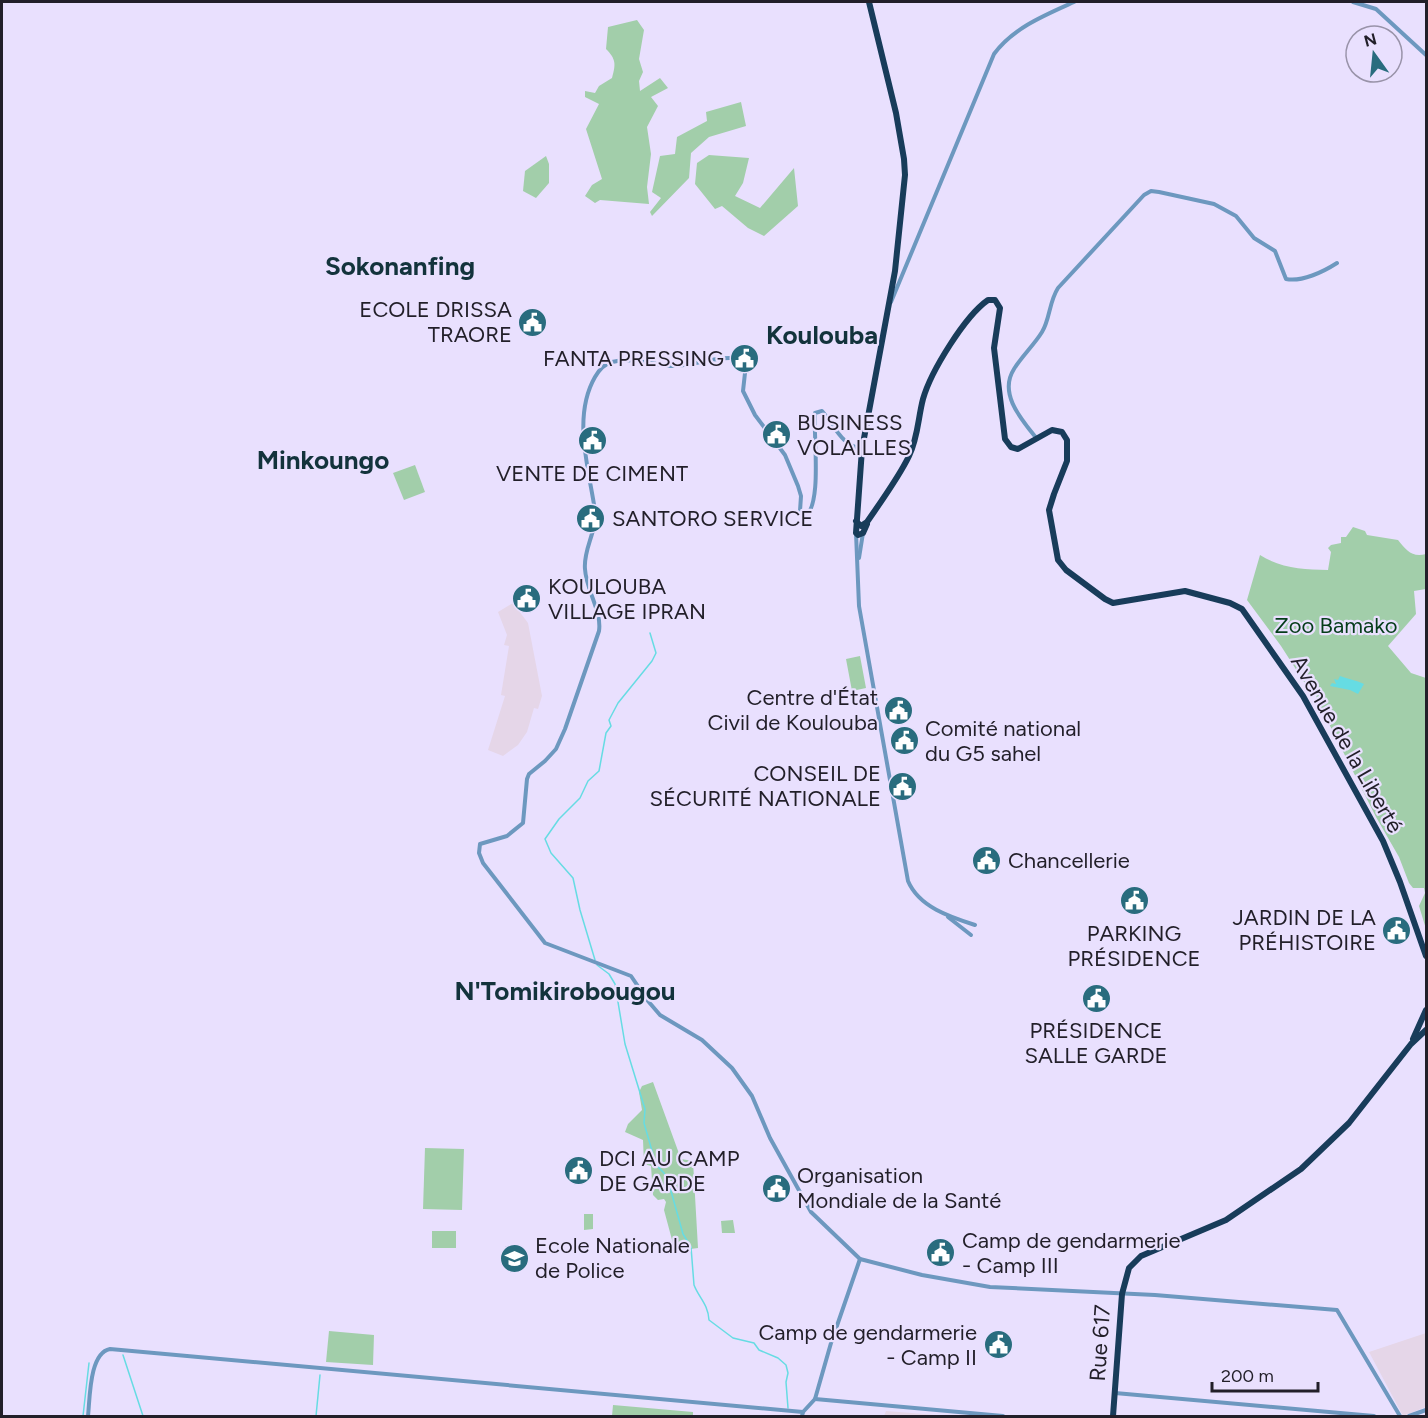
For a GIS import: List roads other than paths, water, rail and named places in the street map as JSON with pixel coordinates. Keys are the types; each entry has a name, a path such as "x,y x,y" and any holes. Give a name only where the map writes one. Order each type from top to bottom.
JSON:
{"highway":[{"path":"859,533 856,521 862,449 895,271 904,185 904,159 896,112 869,2"},
{"name":"Avenue de la Liberté","path":"867,522 909,458 924,396 935,371 966,321 988,300 995,300 1000,308 994,348 1005,439 1011,447 1018,449 1056,430 1062,432 1067,440 1065,470 1049,510 1058,560 1066,570 1113,603 1191,591 1236,605 1247,615 1303,696 1383,841 1426,956"},
{"path":"856,521 861,526 867,522"},
{"path":"859,533 867,522"},
{"path":"1411,1044 1426,1010"},
{"path":"1411,1044 1426,1030"},
{"name":"Rue 617","path":"1113,1416 1122,1294 1129,1268 1141,1256 1152,1250 1226,1220 1301,1169 1349,1123 1411,1044"}],"street":[{"path":"889,308 994,54 1002,43 1018,30 1074,2"},
{"path":"1353,2 1376,9 1426,55"},
{"path":"1037,439 1015,410 1008,391 1013,370 1043,330 1058,288 1144,195 1151,191 1159,192 1214,204 1236,216 1254,238 1275,251 1286,279 1294,280 1327,270 1337,263"},
{"path":"895,271 903,268 910,259"},
{"path":"862,449 853,447 847,442 822,411 815,413 814,496 811,512 804,517 800,511 801,496 786,455 755,415 743,391 746,364 743,360 732,358 675,366 626,360 612,362 599,371 590,386 586,401 584,440 595,522 584,567 589,593 600,619 599,631 556,749 528,774 523,823 507,836 487,840 480,844 478,848 480,857 493,878 545,943 631,975 648,1001 660,1014 702,1041 732,1068 752,1096 770,1138 810,1212 860,1259 922,1275 990,1287 1337,1310 1400,1416"},
{"path":"859,533 857,565 859,606 905,873 910,887 919,898 971,935"},
{"path":"940,912 975,925"},
{"path":"88,1416 93,1370 104,1350 110,1349 784,1410 802,1414 815,1399 831,1343 860,1259"},
{"path":"1115,1393 1374,1416"},
{"path":"815,1399 1003,1416"},
{"path":"1409,1416 1426,1410"}],"waterway":[{"path":"595,960 573,878 551,853 545,839 559,819 580,798 588,781 599,771 606,733 611,726 609,720 618,703 656,653 650,633"},
{"path":"597,965 609,974 615,984 625,1044 645,1109 644,1123 656,1165 664,1173 669,1184 683,1234 691,1247 694,1285 705,1305 709,1320 733,1338 754,1343 759,1350 778,1358 786,1365 788,1408"},
{"path":"123,1355 143,1416"},
{"path":"83,1416 89,1363"},
{"path":"316,1416 320,1375"}],"place":[{"name":"ECOLE DRISSA TRAORE","path":"533,322"},
{"name":"FANTA PRESSING","path":"745,358"},
{"name":"BUSINESS VOLAILLES","path":"776,435"},
{"name":"VENTE DE CIMENT","path":"592,441"},
{"name":"SANTORO SERVICE","path":"591,518"},
{"name":"KOULOUBA VILLAGE IPRAN","path":"527,599"},
{"name":"Centre d'État Civil de Koulouba","path":"899,710"},
{"name":"Comité national du G5 sahel","path":"904,741"},
{"name":"CONSEIL DE SÉCURITÉ NATIONALE","path":"902,786"},
{"name":"Chancellerie","path":"987,860"},
{"name":"PARKING PRÉSIDENCE","path":"1134,901"},
{"name":"JARDIN DE LA PRÉHISTOIRE","path":"1397,930"},
{"name":"PRÉSIDENCE SALLE GARDE","path":"1096,998"},
{"name":"DCI AU CAMP DE GARDE","path":"578,1171"},
{"name":"Organisation Mondiale de la Santé","path":"776,1188"},
{"name":"Camp de gendarmerie - Camp III","path":"941,1253"},
{"name":"Ecole Nationale de Police","path":"514,1258"},
{"name":"Camp de gendarmerie - Camp II","path":"998,1345"}],"district":[{"name":"Sokonanfing","path":"400,266"},
{"name":"Koulouba","path":"822,335"},
{"name":"Minkoungo","path":"323,460"},
{"name":"N'Tomikirobougou","path":"565,991"}],"park label":[{"name":"Zoo Bamako","path":"1336,625"}]}
